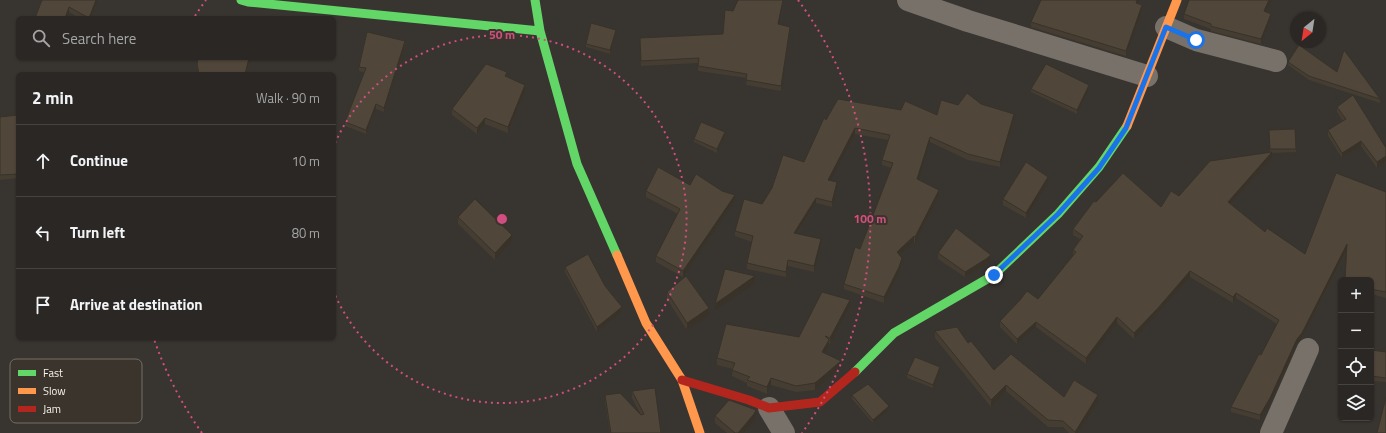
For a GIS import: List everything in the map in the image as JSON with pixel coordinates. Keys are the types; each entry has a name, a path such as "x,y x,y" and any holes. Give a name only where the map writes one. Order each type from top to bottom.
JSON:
{"street":[{"path":"241,0 248,2 540,31"},
{"path":"535,0 540,31 577,164 646,323 682,380 700,433"},
{"path":"908,0 968,21 1147,76"},
{"path":"682,380 749,400 769,408 820,402 842,384 894,333 994,275 1058,214 1099,168 1126,128 1177,0"},
{"path":"1166,27 1196,40 1276,61"},
{"path":"1271,433 1308,350"},
{"path":"769,408 784,433"}],"building":[{"path":"42,0 96,0 90,16 85,16 69,7 66,16 36,16"},
{"path":"738,0 783,0 778,24 790,27 781,86 746,80 747,74 698,66 699,58 641,61 640,38 723,34 725,10 733,11"},
{"path":"1041,0 1137,0 1136,3 1142,5 1126,51 1031,22"},
{"path":"1189,0 1269,0 1264,11 1271,14 1261,39 1214,27 1211,26 1211,24 1184,14"},
{"path":"591,23 616,30 610,50 586,44"},
{"path":"367,32 405,41 384,108 376,104 366,130 345,122 366,68 359,67"},
{"path":"1297,48 1303,48 1337,72 1344,50 1380,99 1309,76 1288,62"},
{"path":"198,60 248,60 246,72 199,72"},
{"path":"486,64 507,72 505,76 525,85 508,127 485,118 477,128 452,109"},
{"path":"1046,64 1089,85 1077,110 1031,89"},
{"path":"967,93 981,104 1014,114 1000,162 968,154 930,137 917,179 939,190 915,237 914,236 897,252 902,258 884,297 844,284 855,247 860,249 893,163 882,160 890,135 855,128 828,180 837,182 832,202 816,198 794,233 821,239 814,266 788,260 786,272 747,263 753,236 735,231 744,199 762,204 772,188 783,155 804,162 824,118 826,120 838,99 901,110 905,101 937,115 941,100 958,105"},
{"path":"1353,95 1386,148 1386,156 1377,162 1361,141 1342,153 1328,130 1346,119 1337,107"},
{"path":"16,115 16,174 0,175 0,117"},
{"path":"701,122 725,132 717,149 694,139"},
{"path":"1295,129 1296,149 1270,149 1269,130"},
{"path":"1272,152 1228,202 1265,232 1267,228 1305,254 1336,173 1386,192 1386,292 1374,290 1374,277 1345,277 1347,244 1302,333 1297,339 1270,398 1260,415 1231,407 1279,320 1236,293 1233,297 1190,271 1134,333 1117,317 1086,358 1036,322 1017,339 1000,321 1027,291 1038,299 1076,252 1073,250 1083,236 1073,229 1094,201 1096,202 1123,173 1161,207 1171,191 1179,196 1210,161"},
{"path":"1026,162 1048,177 1026,213 1003,199"},
{"path":"658,167 690,185 696,174 722,191 735,195 683,271 656,256 680,209 646,191"},
{"path":"475,199 512,235 495,253 458,217"},
{"path":"956,228 991,255 965,272 938,253"},
{"path":"588,254 605,286 622,307 597,327 565,267"},
{"path":"725,269 755,276 715,304"},
{"path":"686,276 709,308 687,323 667,292"},
{"path":"822,292 850,300 830,338 825,336 829,340 822,352 841,361 815,383 796,386 771,378 767,387 747,380 750,377 732,370 735,363 717,358 726,324 799,337"},
{"path":"957,327 968,343 971,341 994,370 1011,354 1064,397 1074,380 1098,395 1075,432 1063,421 1048,420 1006,385 991,400 935,331"},
{"path":"1374,350 1386,352 1386,378 1374,376"},
{"path":"915,357 940,367 933,385 907,374"},
{"path":"868,384 889,406 873,420 852,395"},
{"path":"655,388 661,433 611,433 605,395 620,393 641,415 644,414 632,391"},
{"path":"1386,397 1386,433 1377,433"},
{"path":"729,400 756,410 738,433 735,433 715,416"}],"traffic: fast":[{"path":"241,0 248,2 540,31"},
{"path":"535,0 540,31 577,164 617,255"},
{"path":"855,372 894,333 994,275 1058,214 1099,167 1127,126"}],"traffic: slow":[{"path":"1127,126 1177,0"},
{"path":"617,255 646,323 682,380 700,433"}],"traffic: jam":[{"path":"682,380 749,400 769,408 820,402 855,372"}],"route":[{"path":"994,275 1058,214 1099,168 1126,128 1166,27 1196,40"}]}
